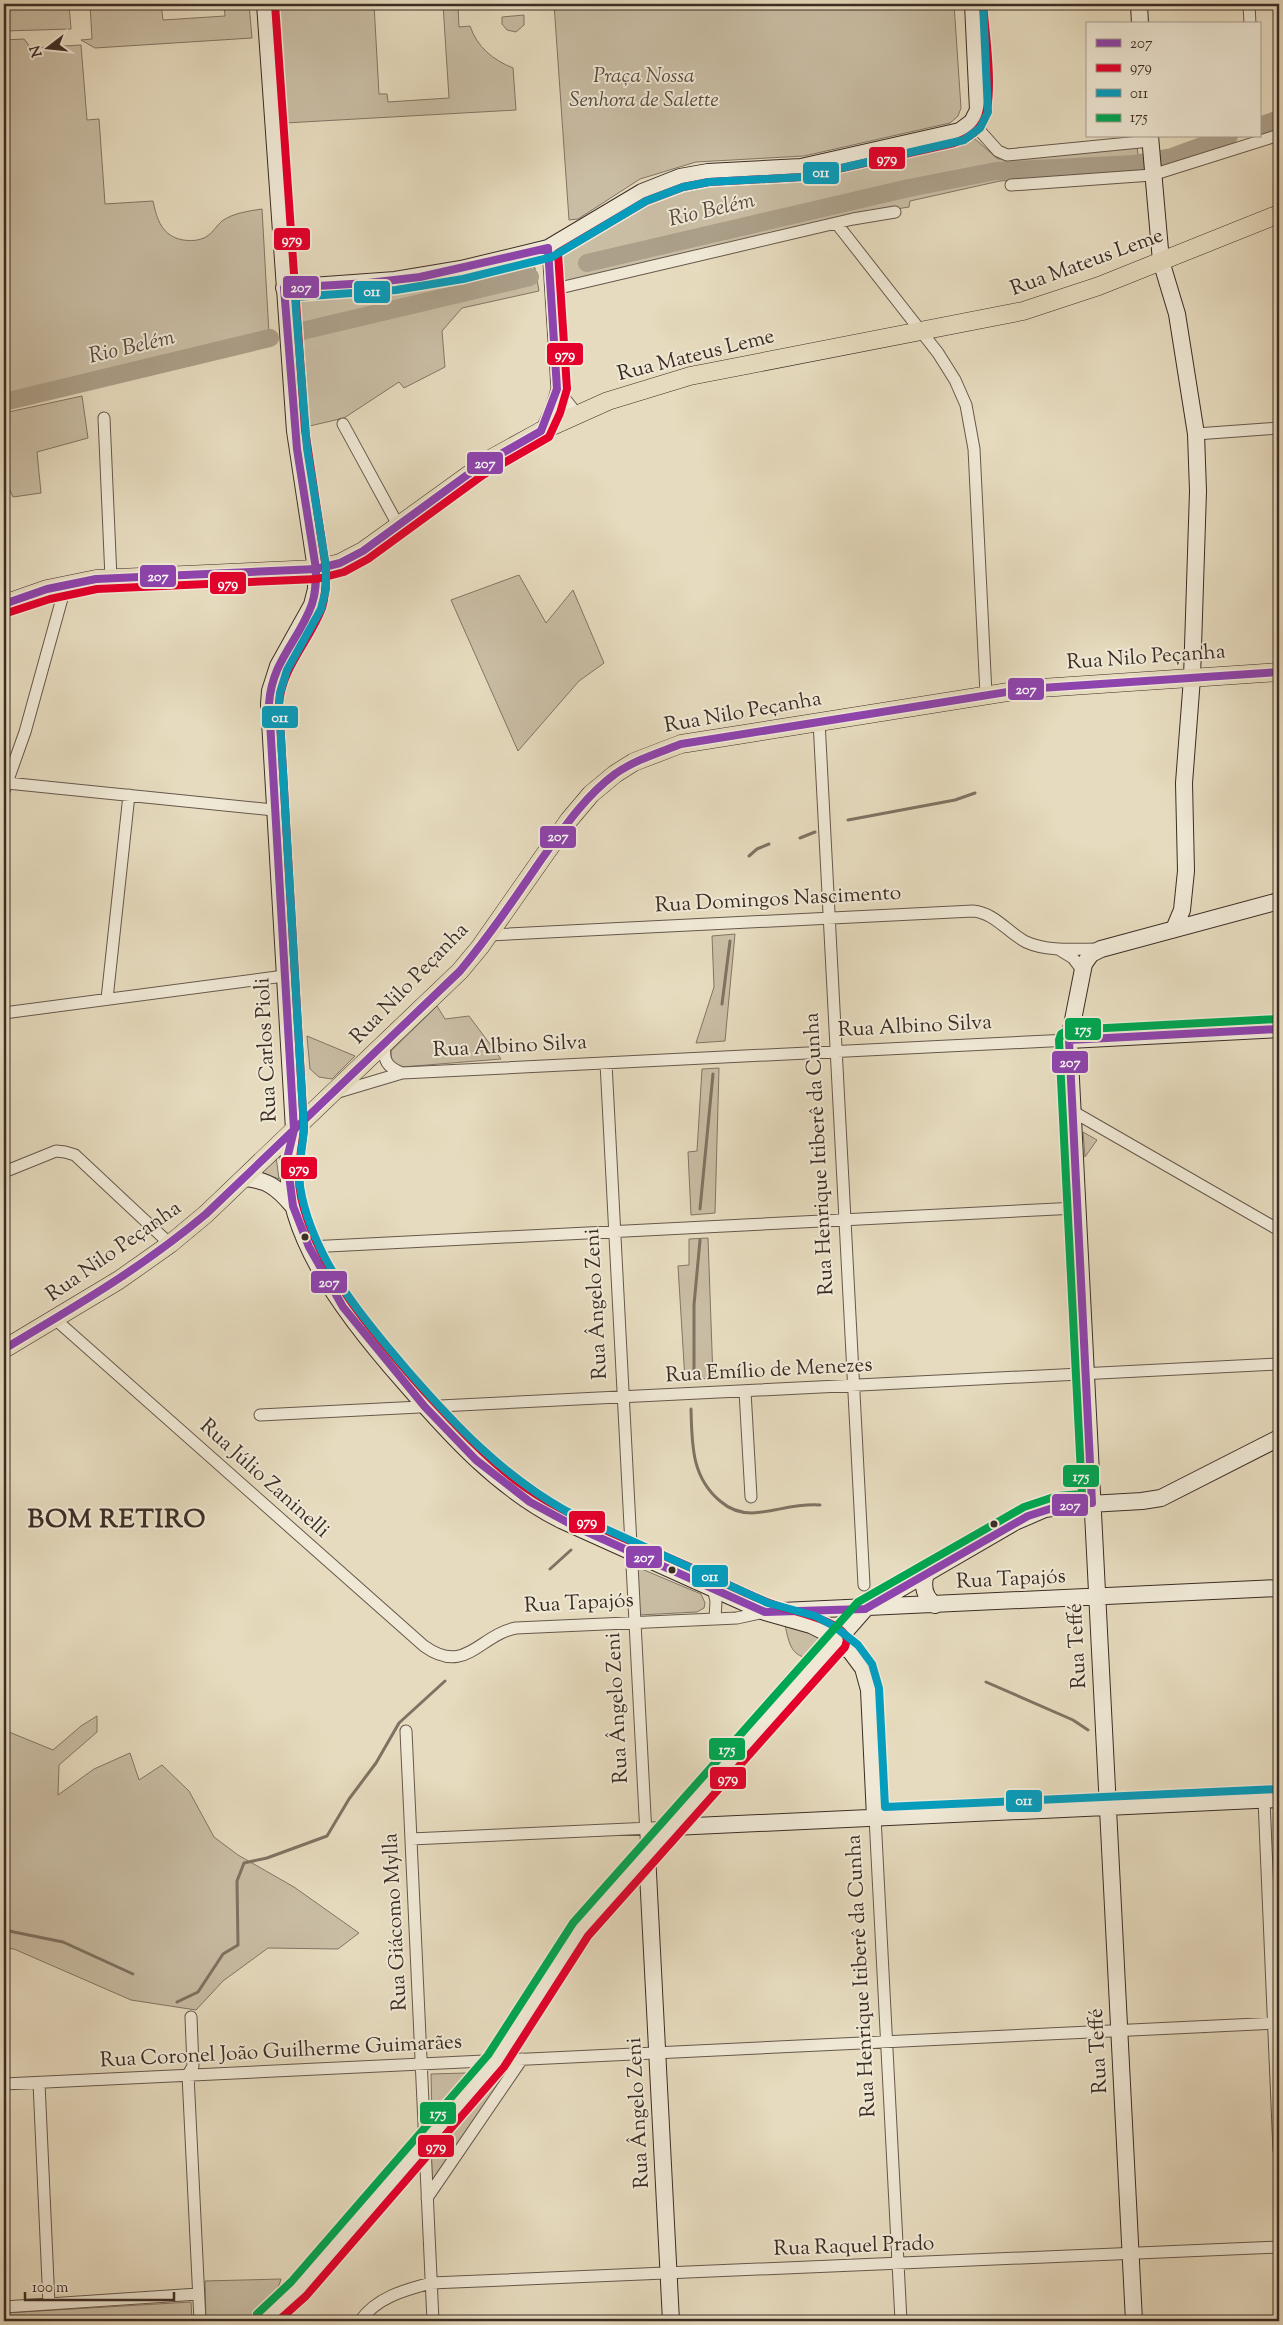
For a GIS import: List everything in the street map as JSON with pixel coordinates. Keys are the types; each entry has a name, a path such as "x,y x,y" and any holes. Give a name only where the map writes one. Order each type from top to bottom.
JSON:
{"main road":[{"name":"Rua Carlos Pioli","path":"265,4 297,449 316,570 316,589 312,605 278,666 270,691 269,720 294,1130 287,1159 288,1176 294,1206 310,1247 331,1289 353,1322 425,1407 476,1460 530,1502 576,1527 765,1612 811,1625 837,1640"},
{"path":"284,288 368,283 420,277 548,248 642,192 680,177 708,172 813,165 952,133 967,127 976,117 978,101 973,4"},
{"path":"1139,4 1140,22"},
{"path":"1151,154 1161,261 1177,314 1196,434 1198,491 1192,678 1184,765 1186,871 1190,913 1192,918 1198,922"},
{"name":"Rua Mateus Leme","path":"4,604 30,594 66,584 111,578 316,570 352,558 478,467 541,431 577,414 636,391 690,376 1004,316 1045,305 1279,214"},
{"name":"Rua Nilo Peçanha","path":"4,1350 119,1280 195,1224 460,971 488,935 578,808 591,794 615,774 650,754 681,744 986,694 1047,687 1279,672"},
{"path":"1174,929 1182,910 1186,871"},
{"name":"Rua Domingos Nascimento","path":"1082,970 1087,959 1101,949 1279,901"},
{"name":"Rua Teffé","path":"1082,970 1069,1040 1134,2321"},
{"name":"Rua Albino Silva","path":"1069,1040 1279,1029"},
{"path":"244,1178 266,1181 275,1186 294,1206"},
{"path":"264,2321 284,2304 496,2061 518,2029 570,1942 865,1609 1028,1516 1059,1506 1142,1501 1161,1498 1279,1438"},
{"path":"926,1574 924,1590 934,1605"},
{"name":"Rua Tapajós","path":"765,1612 865,1609 1279,1588"},
{"name":"Rua Henrique Itiberê da Cunha","path":"837,1640 858,1660 863,1668 869,1690 875,1817"},
{"path":"698,1799 704,1812 716,1825"},
{"path":"673,1827 1272,1799"},
{"name":"Rua Ângelo Zeni","path":"647,1854 671,2321"}],"street":[{"path":"1249,4 1250,22"},
{"path":"972,122 998,151 1007,155 1151,154"},
{"path":"1260,138 1279,135"},
{"path":"1010,184 1151,154 1259,138"},
{"path":"551,290 895,212"},
{"path":"837,224 921,331 955,380 966,405 972,433 986,694"},
{"path":"541,431 551,409 557,389 548,248"},
{"path":"557,389 567,404 577,414"},
{"path":"104,418 111,578"},
{"path":"343,424 398,525"},
{"path":"1196,434 1279,428"},
{"path":"66,584 33,706 5,787 129,795 274,810"},
{"name":"Rua Henrique Itiberê da Cunha","path":"819,721 864,1586"},
{"path":"108,999 129,795"},
{"name":"Rua Domingos Nascimento","path":"488,935 982,912 1028,943 1060,950 1101,949"},
{"name":"Rua Domingos Nascimento","path":"1060,950 1073,958 1082,970"},
{"path":"4,1013 284,976"},
{"name":"Rua Albino Silva","path":"334,1093 402,1073 1069,1040"},
{"path":"385,1044 384,1056 387,1064 392,1069 402,1073"},
{"name":"Rua Ângelo Zeni","path":"606,1063 647,1854"},
{"path":"1072,1111 1279,1230"},
{"path":"4,1172 56,1152 75,1155 170,1244"},
{"path":"310,1247 1077,1208"},
{"name":"Rua Júlio Zaninelli","path":"56,1320 424,1646 439,1655 453,1657"},
{"name":"Rua Emílio de Menezes","path":"260,1415 1279,1364"},
{"path":"745,1391 751,1497"},
{"path":"713,1588 716,1601 715,1619"},
{"name":"Rua Tapajós","path":"453,1657 470,1654 502,1632 516,1628 737,1618 765,1612"},
{"name":"Rua Giácomo Mylla","path":"406,1731 433,2321"},
{"path":"1272,1799 1279,2151"},
{"name":"Rua Henrique Itiberê da Cunha","path":"875,1817 901,2321"},
{"path":"411,1839 673,1827"},
{"path":"190,2017 193,2066 188,2075 200,2321"},
{"name":"Rua Coronel João Guilherme Guimarães","path":"4,2084 1277,2023"},
{"path":"427,2198 522,2059"},
{"path":"39,2083 49,2304"},
{"name":"Rua Raquel Prado","path":"360,2321 395,2292 431,2283 1279,2247"},
{"path":"4,2307 198,2294"}],"green space":[{"path":"69,4 71,29 4,31 4,6"},
{"path":"90,4 161,4 163,20 225,16 224,4 249,4 252,38 95,48 81,40 92,39"},
{"path":"275,4 291,4 291,8 374,4 379,94 387,94 388,102 449,98 443,4 458,4 459,27 470,26 481,46 492,57 513,68 516,110 285,123"},
{"name":"Praça Nossa Senhora de Salette","path":"554,4 954,4 961,108 958,116 950,123 804,156 696,162 640,179 578,219 569,220"},
{"path":"524,15 524,25 516,32 507,30 502,24 502,17"},
{"path":"24,39 31,48 81,45 87,120 99,119 105,204 153,201 156,215 165,231 176,238 189,241 206,237 222,221 231,216 262,209 269,334 4,396 4,40"},
{"path":"975,139 998,159 1137,147 1140,168 1000,181 910,201 909,207 839,218 558,284 556,256 653,195 682,184 701,180 812,176"},
{"path":"528,262 535,268 539,291 462,308 442,331 445,367 404,388 399,382 344,418 301,428 294,306 296,299 302,295 380,292 432,285"},
{"path":"82,396 88,438 37,452 41,493 13,497 4,477 4,413"},
{"path":"519,575 546,623 573,590 604,663 579,681 518,751 451,600"},
{"path":"735,934 725,1041 696,1043 714,987 712,936"},
{"path":"437,1006 445,1019 469,1016 501,1059 402,1067 394,1064 391,1051"},
{"path":"307,1036 355,1056 332,1079 319,1077 310,1069"},
{"path":"719,1068 715,1213 691,1215 688,1152 697,1151 702,1069"},
{"path":"1083,1132 1097,1140 1085,1157"},
{"path":"276,1157 279,1179 260,1172"},
{"path":"708,1238 713,1378 685,1380 678,1266 689,1265 689,1239"},
{"path":"637,1567 701,1594 705,1603 704,1608 697,1612 639,1615"},
{"path":"785,1625 829,1639 812,1658 805,1657 799,1655 792,1648"},
{"path":"97,1716 97,1732 59,1765 58,1795 94,1769 130,1753 139,1780 162,1765 189,1791 214,1837 238,1855 294,1887 359,1933 338,1949 268,1948 223,1981 196,2010 131,2000 14,1949 4,1948 4,1724 9,1732 53,1750 81,1726"},
{"path":"466,2073 432,2116 431,2074"},
{"path":"508,2074 432,2184 431,2155 498,2076"},
{"path":"281,2279 279,2286 267,2305 255,2315 242,2321 234,2322 206,2321 205,2281"},
{"path":"191,2302 192,2321 4,2321 4,2313"}],"waterway":[{"name":"Rio Belém","path":"1260,126 1279,119"},
{"name":"Rio Belém","path":"587,263 909,188 996,171 1134,164 1172,157 1224,138"},
{"name":"Rio Belém","path":"302,331 530,277"},
{"name":"Rio Belém","path":"4,402 270,338"},
{"path":"848,820 955,800 975,793"},
{"path":"800,838 815,832"},
{"path":"749,856 757,849 769,844"},
{"path":"722,1004 730,941"},
{"path":"700,1209 713,1074"},
{"path":"694,1371 694,1305 700,1240"},
{"path":"691,1409 693,1447 698,1470 710,1492 723,1504 748,1513 802,1505 820,1505"},
{"path":"550,1569 571,1550"},
{"path":"177,2002 198,1992 223,1954 238,1945 237,1881 244,1863 267,1858 327,1836 349,1799 376,1763 399,1723 445,1681"},
{"path":"986,1682 1073,1720 1088,1730"},
{"path":"1272,1855 1279,1859"},
{"path":"4,1930 63,1942 133,1974"}],"transit line":[{"name":"979","path":"275,4 305,430 326,569 322,608 290,666 281,691 279,704 304,1129 299,1180 301,1197 309,1224 320,1251 335,1277 369,1326 446,1415 514,1479 549,1502 599,1527 743,1592 778,1606 828,1622 844,1633 847,1640 845,1647 588,1936 504,2067 306,2296 278,2321"},
{"name":"979","path":"7,613 50,599 97,589 317,579 344,572 368,559 483,475 549,437 560,413 567,389 558,253 646,201 683,187 709,182 802,177 954,143 970,136 982,123 988,99 989,83 983,4"},
{"name":"011","path":"983,4 988,112 980,128 964,140 802,177 709,182 683,187 646,201 552,257 463,279 396,290 295,297 307,448 326,567 326,589 321,609 287,670 280,693 279,704 304,1129 299,1172 300,1188 309,1222 319,1245 344,1290 359,1311 391,1352 444,1411 500,1465 521,1482 566,1511 768,1603 815,1616 834,1626 858,1645 872,1664 879,1688 885,1807 1279,1789"},
{"name":"207","path":"548,248 557,389 541,431 478,467 363,551 340,563 316,569 297,449 284,288 368,283 420,277 548,248"},
{"name":"207","path":"4,604 47,589 96,579 316,569"},
{"name":"207","path":"316,569 315,591 312,604 307,617 280,663 271,689 269,704 294,1130 287,1159 293,1206 309,1247 343,1307 425,1407 476,1460 530,1502 576,1527 765,1612 865,1609 1028,1516 1059,1506 1092,1503 1069,1040 1279,1029"},
{"name":"207","path":"4,1349 83,1302 133,1269 206,1214 460,971 492,931 575,814 604,783 631,765 681,744 1026,689 1279,672"},
{"name":"175","path":"257,2314 291,2282 488,2055 573,1923 858,1602 1024,1507 1057,1496 1082,1494 1059,1040 1061,1034 1068,1030 1278,1019"}],"district":[{"name":"BOM RETIRO","path":"117,1520"}]}
